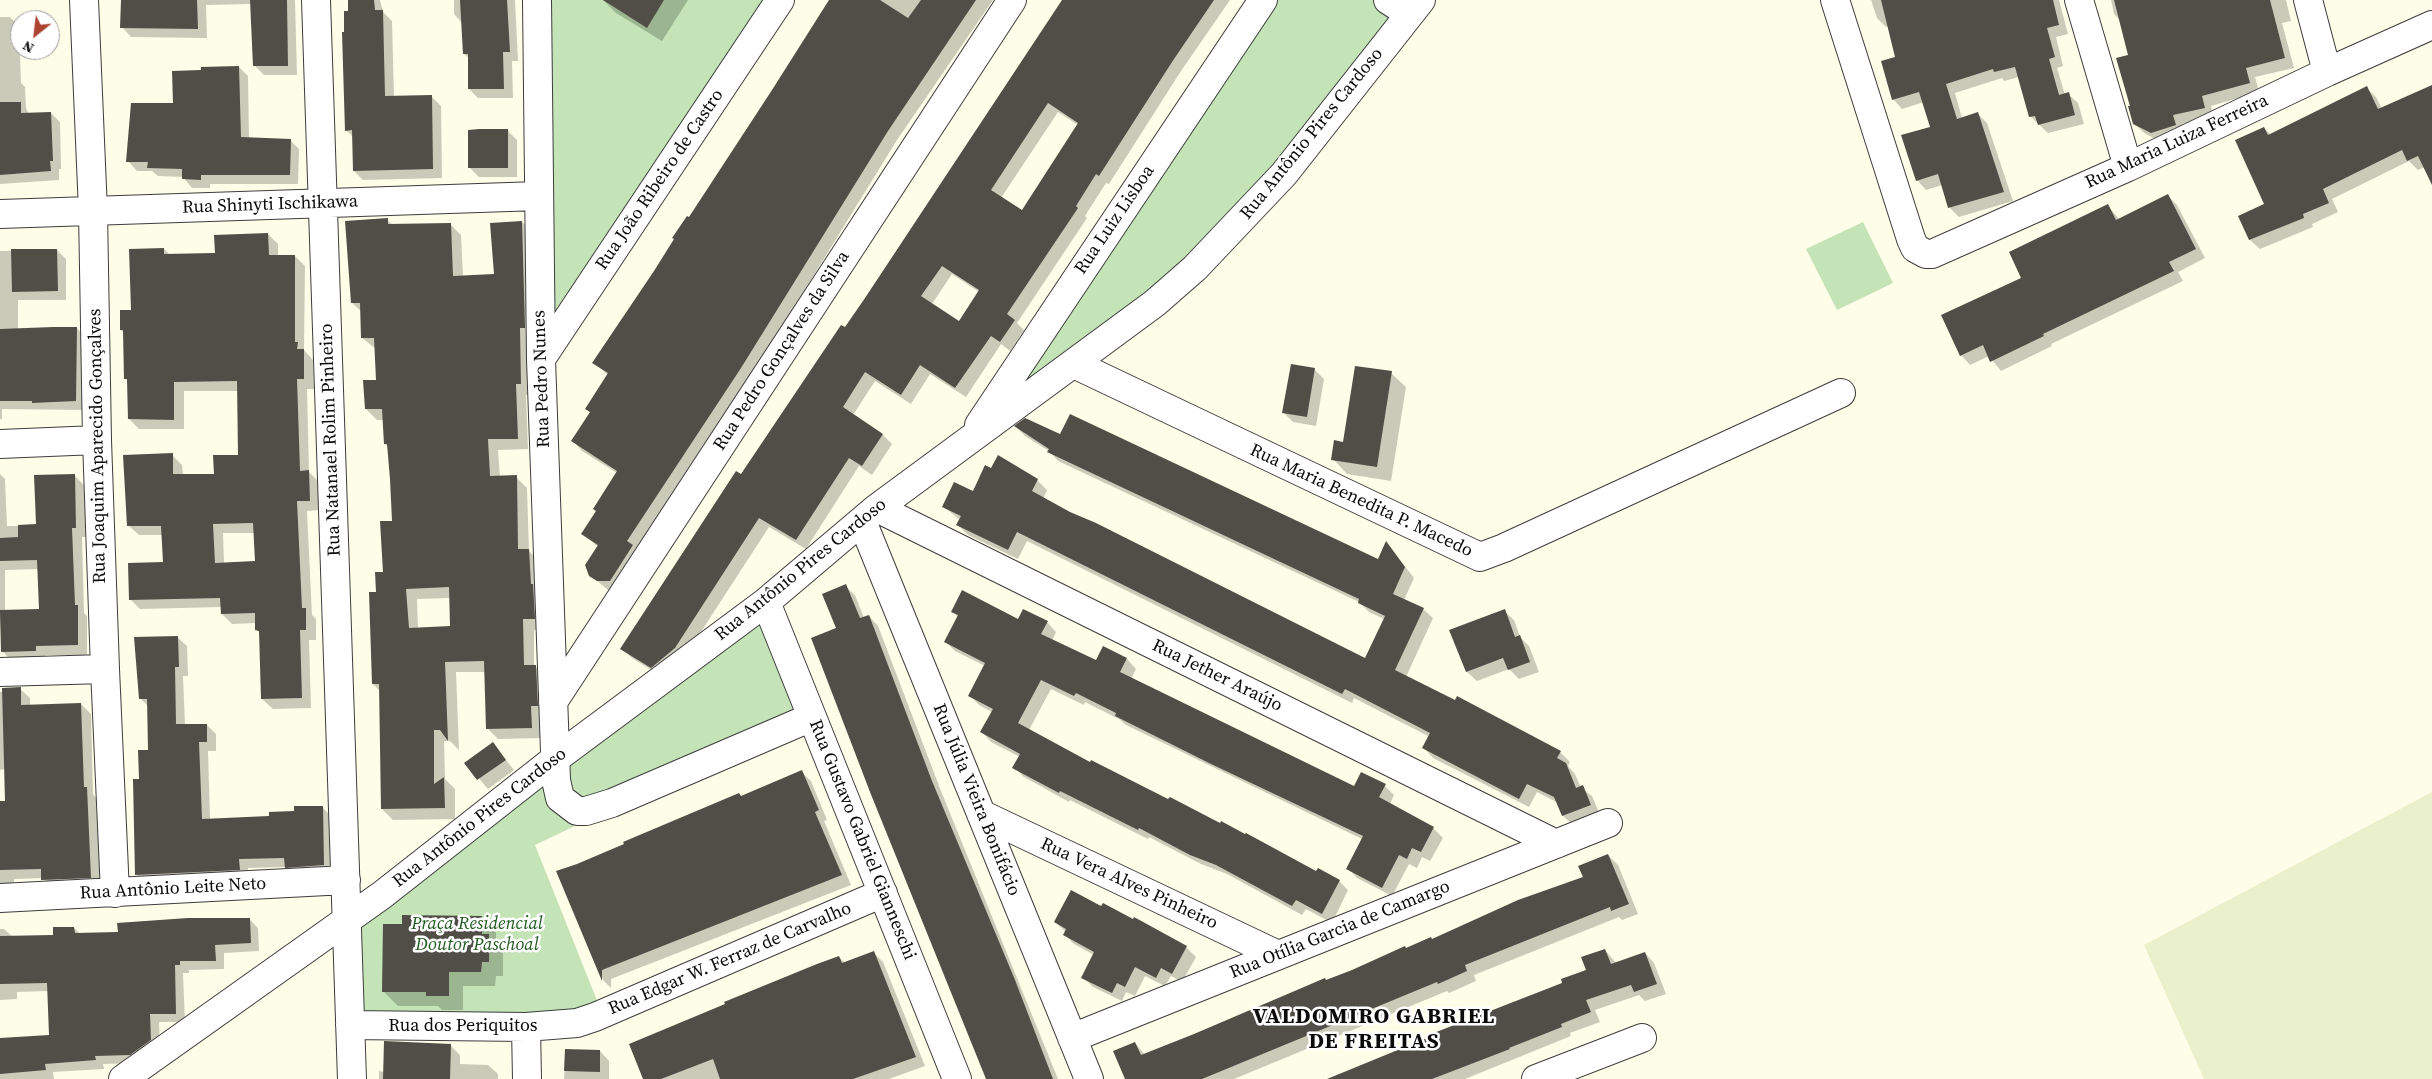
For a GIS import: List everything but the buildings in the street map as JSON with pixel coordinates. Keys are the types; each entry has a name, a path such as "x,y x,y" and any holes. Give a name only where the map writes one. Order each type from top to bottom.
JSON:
{"street":[{"name":"Rua Joaquim Aparecido Gonçalves","path":"84,0 93,211 97,440 115,893"},
{"name":"Rua Natanael Rolim Pinheiro","path":"316,0 352,1079"},
{"name":"Rua Pedro Nunes","path":"537,0 541,360 555,759 557,788 560,798 571,808 586,811 612,803 812,717"},
{"name":"Rua João Ribeiro de Castro","path":"541,360 780,0"},
{"name":"Rua Pedro Gonçalves da Silva","path":"553,702 1012,0"},
{"name":"Rua Luiz Lisboa","path":"968,441 1262,0"},
{"name":"Rua Maria Luiza Ferreira","path":"1835,0 1911,239 1915,248 1921,253 1932,254 2128,167 2327,72 2432,25"},
{"path":"2079,0 2128,167"},
{"path":"2308,0 2327,72"},
{"name":"Rua Antônio Pires Cardoso","path":"123,1079 348,919 555,759 766,602 870,515 1163,296 1244,220 1284,174 1406,5"},
{"name":"Rua Shinyti Ischikawa","path":"0,214 539,196"},
{"name":"Rua Maria Benedita P. Macedo","path":"1074,364 1480,557 1504,548 1840,393"},
{"path":"0,444 97,440"},
{"name":"Rua Júlia Vieira Bonifácio","path":"870,515 981,814 1089,1079"},
{"name":"Rua Jether Araújo","path":"870,515 1556,844"},
{"name":"Rua Gustavo Gabriel Gianneschi","path":"766,602 883,893 952,1077"},
{"path":"0,672 105,669"},
{"name":"Rua Vera Alves Pinheiro","path":"981,814 1278,955"},
{"name":"Rua Otília Garcia de Camargo","path":"1072,1038 1608,824"},
{"name":"Rua Antônio Leite Neto","path":"0,898 346,880"},
{"name":"Rua Edgar W. Ferraz de Carvalho","path":"577,1023 595,1017 883,893"},
{"name":"Rua dos Periquitos","path":"350,1025 526,1027 577,1023"},
{"path":"526,1027 527,1079"},
{"path":"1536,1079 1642,1038"}],"green space":[{"path":"545,0 771,0 547,341"},
{"path":"1263,0 1421,0 1208,255 980,422"},
{"path":"1863,222 1893,283 1837,310 1806,249"},
{"name":"Praça Residencial Doutor Paschoal","path":"764,609 807,715 535,845 600,1008 576,1016 354,1020 354,920"},
{"path":"2432,792 2432,1079 2204,1079 2144,945"}],"district":[{"name":"VALDOMIRO GABRIEL DE FREITAS","path":"1374,1030"}]}
